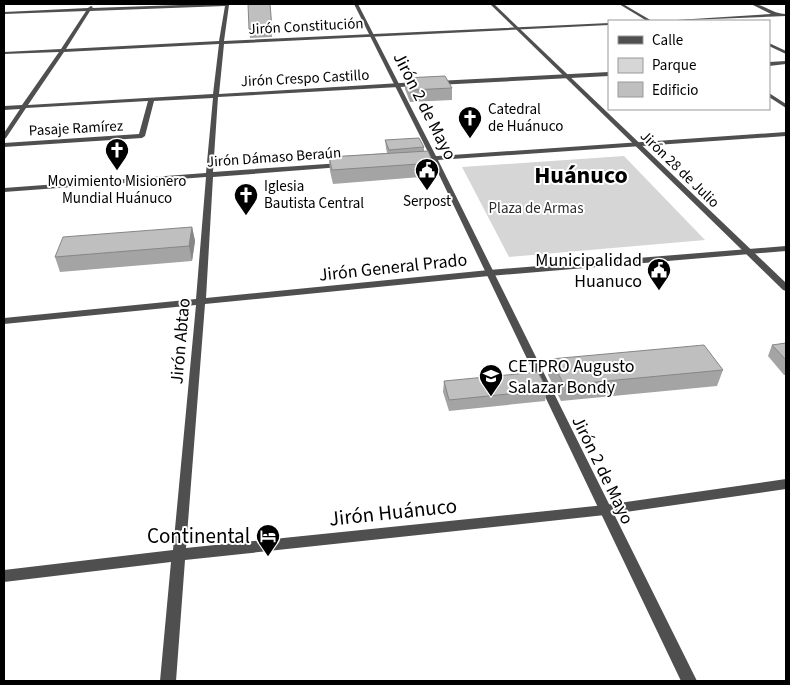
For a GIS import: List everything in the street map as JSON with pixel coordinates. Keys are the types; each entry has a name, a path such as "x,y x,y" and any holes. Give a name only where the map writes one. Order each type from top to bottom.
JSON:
{"street":[{"path":"4,137 93,4"},
{"name":"Jirón Abtao","path":"168,681 199,303 206,241 209,176 221,43 227,4"},
{"path":"4,14 235,4"},
{"name":"Jirón 2 de Mayo","path":"356,4 370,35 434,158 689,681"},
{"name":"Jirón 28 de Julio","path":"492,4 786,288"},
{"path":"621,4 648,20"},
{"path":"753,4 779,16"},
{"path":"686,20 786,17"},
{"name":"Jirón Constitución","path":"4,53 608,24"},
{"path":"770,45 786,53"},
{"path":"770,64 786,63"},
{"path":"434,83 608,74"},
{"name":"Jirón Crespo Castillo","path":"4,108 424,84"},
{"path":"770,96 786,106"},
{"name":"Pasaje Ramírez","path":"4,144 142,136 151,100"},
{"path":"414,160 786,134"},
{"name":"Jirón Dámaso Beraún","path":"4,190 346,165"},
{"name":"Jirón General Prado","path":"4,321 490,274 786,249"},
{"name":"Jirón Huánuco","path":"4,576 178,555 605,510 786,484"}],"green space":[{"name":"Plaza de Armas","path":"624,156 705,240 509,257 462,167"}],"building":[{"path":"248,4 270,4 272,28 249,29"},
{"path":"445,76 452,88 411,90 405,78"},
{"path":"419,138 424,147 389,150 385,140"},
{"path":"428,151 433,163 332,170 329,157"},
{"path":"192,227 189,246 55,257 63,237"},
{"path":"786,343 786,360 772,345"},
{"path":"704,345 723,370 564,385 551,359"},
{"path":"538,372 547,390 449,400 444,381"}],"place":[{"name":"Catedral de Huánuco","path":"470,139"},
{"name":"Movimiento Misionero Mundial Huánuco","path":"117,171"},
{"name":"Serpost","path":"427,191"},
{"name":"Iglesia Bautista Central","path":"246,216"},
{"name":"Municipalidad Huanuco","path":"659,291"},
{"name":"CETPRO Augusto Salazar Bondy","path":"491,397"},
{"name":"Continental","path":"268,557"}],"district":[{"name":"Huánuco","path":"581,175"}]}
